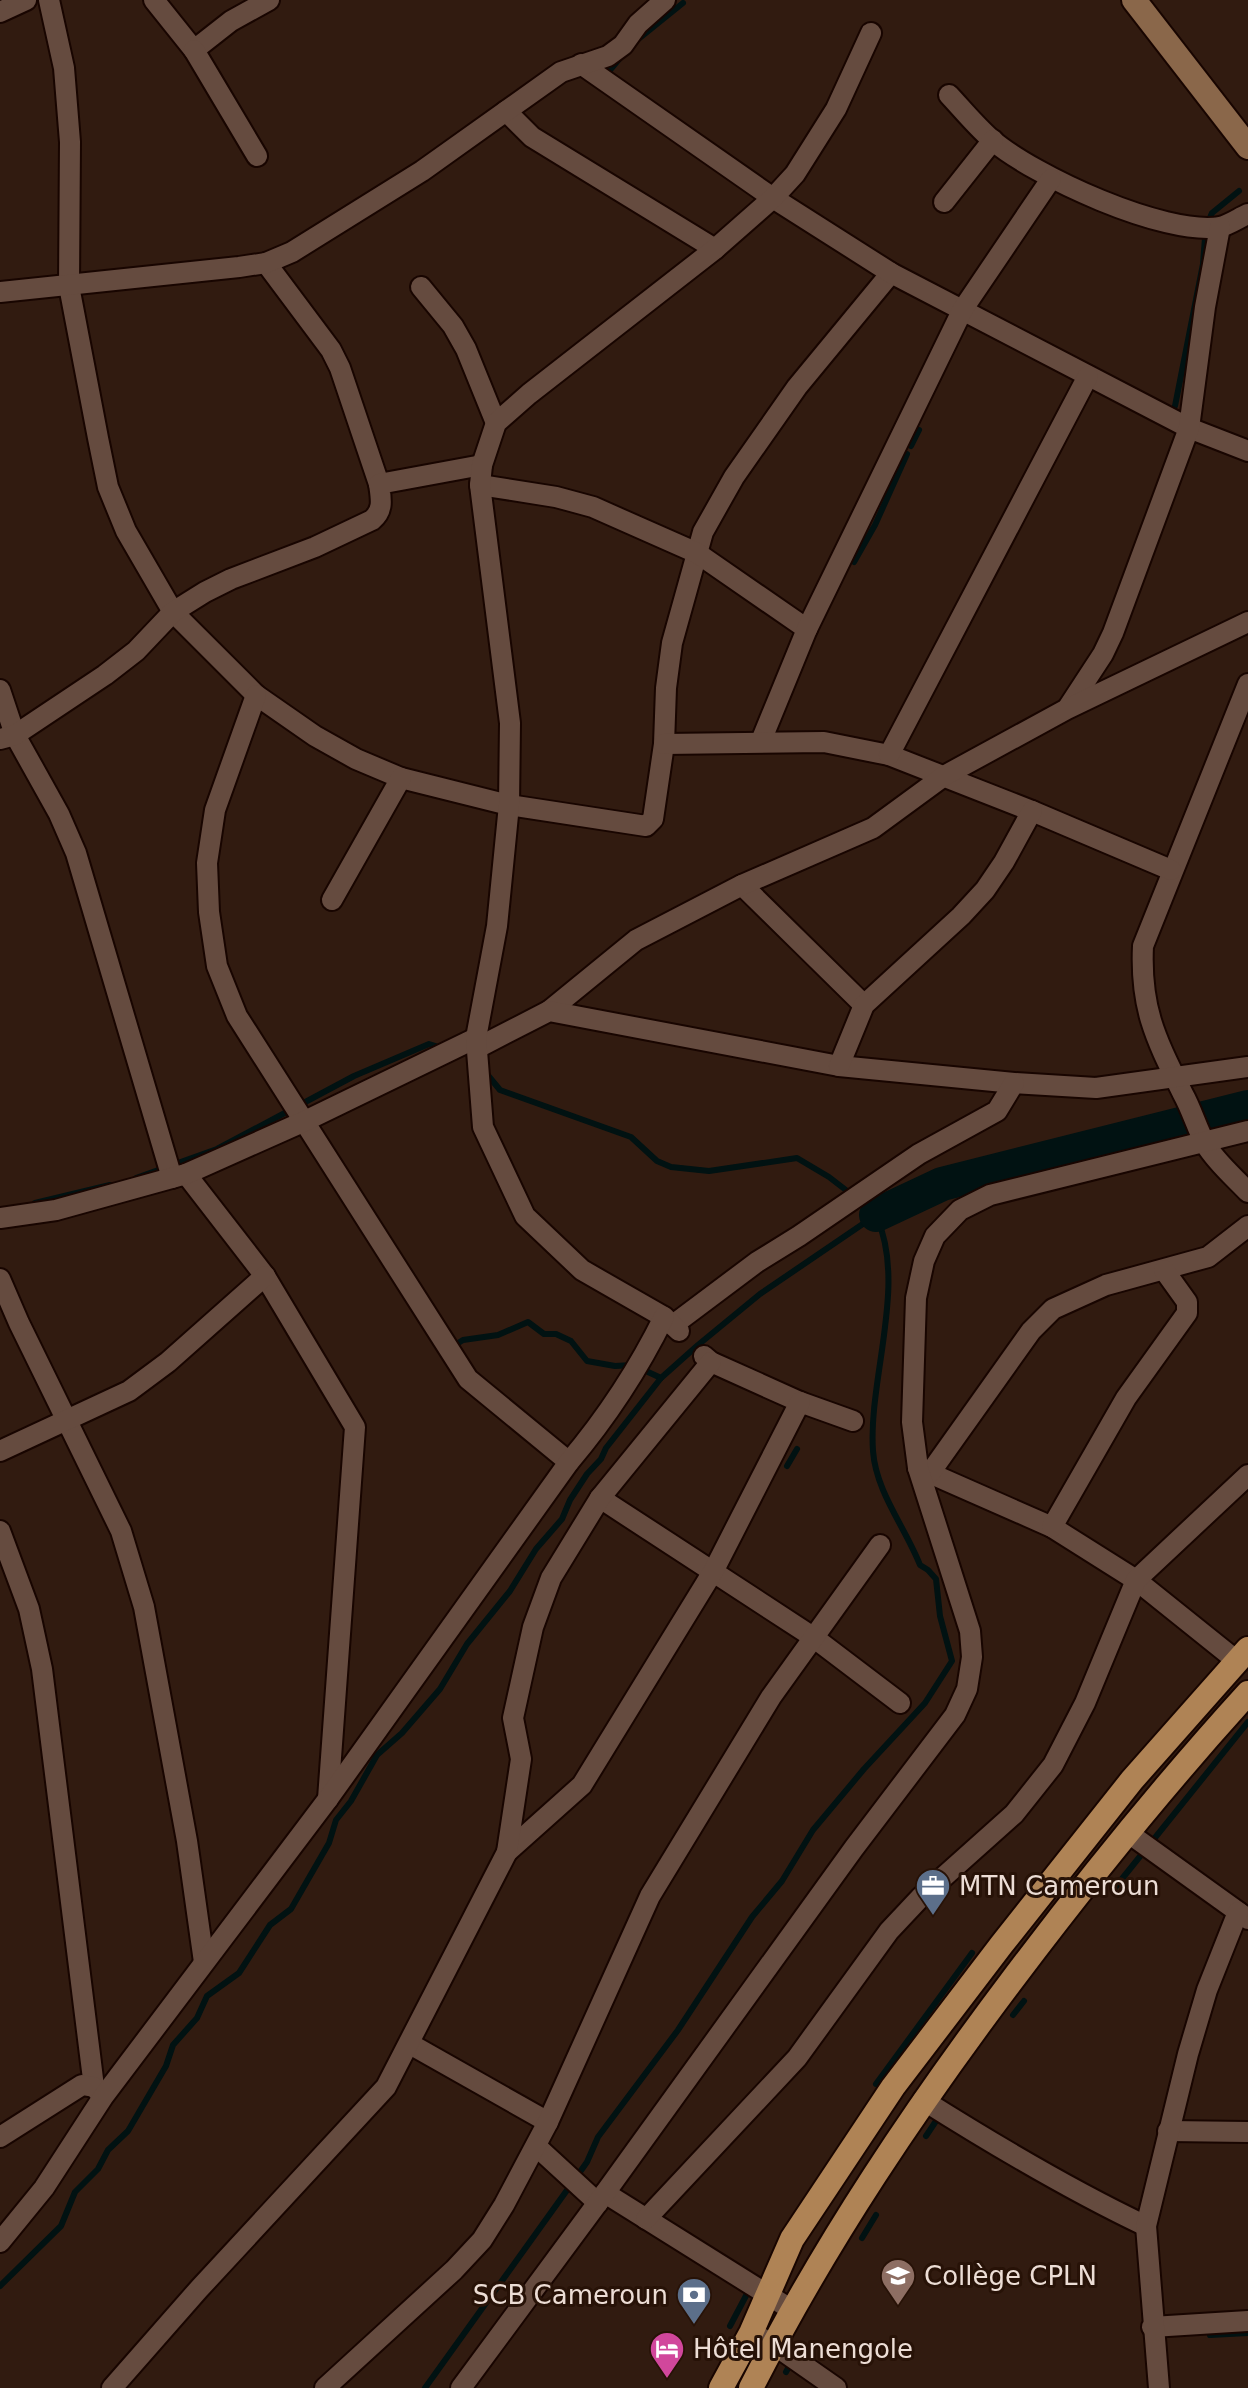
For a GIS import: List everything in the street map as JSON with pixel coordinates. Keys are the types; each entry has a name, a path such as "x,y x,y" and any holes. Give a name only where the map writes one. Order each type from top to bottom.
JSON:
{"main road":[{"path":"1134,0 1248,147"},
{"path":"721,2388 806,2217 893,2087 1132,1780 1242,1655"},
{"path":"751,2388 792,2310 923,2100 1127,1832 1248,1693"}],"street":[{"path":"0,12 26,0"},
{"path":"49,0 64,68 70,142 69,286 108,487 126,531 173,612 256,695 315,736 356,759 401,778 509,805 646,826 653,819 664,744 666,688 672,643 703,532 758,441 797,387 891,273"},
{"path":"154,0 194,50 257,156"},
{"path":"194,50 231,21 269,0"},
{"path":"0,292 266,263 292,252 422,171 561,72 608,56 623,45 638,24 665,0"},
{"path":"672,1324 582,1270 525,1216 483,1127 478,1043 497,926 509,805 510,723 481,475 496,423 715,249 773,198 795,174 819,138 871,33"},
{"path":"581,64 773,198 891,273 1189,428 1248,451"},
{"path":"949,95 993,140 1051,179 1109,204 1168,222 1220,227 1248,214"},
{"path":"506,111 532,137 715,249"},
{"path":"944,202 993,140"},
{"path":"761,741 807,629 963,309 1051,179"},
{"path":"1067,709 1113,633 1189,428 1205,307 1220,227"},
{"path":"7,737 105,675 136,651 173,612 231,579 315,547 379,515 382,506 379,484 340,368 331,350 266,263"},
{"path":"421,287 453,326 496,423"},
{"path":"889,755 1088,376"},
{"path":"379,484 481,475 593,507 697,553 807,629"},
{"path":"0,1218 56,1210 179,1176 549,1011 636,940 742,885 873,828 944,776 1067,709 1248,622"},
{"path":"1248,684 1143,946 1142,979 1147,1012 1201,1134 1215,1158 1248,1192"},
{"path":"0,690 7,737 59,814 76,853 179,1176 265,1276 351,1418 356,1436 328,1799"},
{"path":"256,695 215,810 207,863 209,912 217,966 237,1016 468,1379 569,1462"},
{"path":"664,744 824,742 889,755 1171,870"},
{"path":"332,900 401,778"},
{"path":"839,1066 864,1005 985,890 1032,811"},
{"path":"742,885 864,1005"},
{"path":"549,1011 839,1066 1014,1083 1096,1088 1179,1086 1248,1067"},
{"path":"0,2242 44,2188 99,2092 204,1962 328,1799 569,1462 603,1422 640,1365 672,1324 757,1262 919,1154 997,1111 1014,1083"},
{"path":"461,2388 854,1848 955,1715 967,1689 972,1657 970,1631 912,1422 916,1298 924,1261 935,1236 960,1210 990,1195 1201,1134 1248,1131"},
{"path":"924,1470 1031,1331 1053,1309 1087,1292 1208,1257 1248,1226"},
{"path":"1052,1527 1126,1398 1187,1313 1187,1302 1164,1270"},
{"path":"0,1451 129,1391 168,1362 265,1276"},
{"path":"0,1279 121,1531 144,1607 187,1841 204,1962"},
{"path":"112,2388 386,2087 410,2044 507,1852 521,1759 513,1718 533,1627 551,1578 600,1498 708,1359 800,1402 853,1421"},
{"path":"507,1852 582,1785 714,1570 800,1402"},
{"path":"924,1470 1052,1527 1136,1580 1242,1655"},
{"path":"646,2219 797,2058 889,1931 1014,1814 1053,1765 1085,1703 1136,1580 1248,1475"},
{"path":"600,1498 813,1637 900,1703"},
{"path":"0,1531 29,1609 42,1669 99,2092"},
{"path":"325,2388 454,2270 482,2240 548,2122 650,1896 771,1697 880,1545"},
{"path":"1127,1832 1243,1916 1207,1990 1168,2131 1146,2226 1159,2388"},
{"path":"410,2044 548,2122"},
{"path":"2,2130 82,2085 99,2092"},
{"path":"923,2100 1052,2179 1146,2226"},
{"path":"1168,2131 1248,2132"},
{"path":"536,2146 602,2198 646,2219 792,2310"},
{"path":"1152,2327 1248,2321"},
{"path":"751,2333 773,2344 836,2388"}],"waterway":[{"path":"636,41 683,3"},
{"path":"610,70 620,58"},
{"path":"1207,225 1212,213 1239,191"},
{"path":"1175,406 1203,264 1205,238"},
{"path":"911,446 919,430"},
{"path":"854,562 875,525 907,454"},
{"path":"136,1178 217,1149 354,1076 429,1044 442,1048"},
{"path":"486,1073 500,1090 631,1137 657,1161 671,1167 709,1171 797,1158 851,1194"},
{"path":"876,1215 942,1184 1248,1107"},
{"path":"35,1203 110,1185"},
{"path":"425,2388 587,2162 598,2137 678,2030 752,1917 782,1881 813,1830 925,1703 952,1661 940,1616 936,1579 920,1565 885,1495 875,1466 873,1423 888,1302 888,1273 885,1244 877,1218 859,1201"},
{"path":"0,2286 61,2226 75,2192 98,2169 108,2150 128,2131 166,2066 173,2045 197,2018 207,1996 239,1973 270,1925 291,1909 329,1843 336,1820 351,1801 377,1755 402,1733 440,1689 467,1644 510,1591 536,1549 562,1519 587,1474 661,1378 760,1294 876,1215"},
{"path":"455,1345 463,1340 498,1335 528,1322 544,1334 556,1334 571,1341 587,1361 615,1366 633,1365 661,1378"},
{"path":"787,1466 797,1449"},
{"path":"1113,1890 1248,1722"},
{"path":"876,2084 972,1953"},
{"path":"1013,2015 1024,2001"},
{"path":"926,2136 936,2121"},
{"path":"862,2238 876,2215"},
{"path":"730,2326 748,2292"},
{"path":"1210,2335 1248,2333"},
{"path":"786,2372 800,2346"}],"place":[{"name":"MTN Cameroun","path":"933,1917"},
{"name":"Collège CPLN","path":"898,2307"},
{"name":"SCB Cameroun","path":"694,2326"},
{"name":"Hôtel Manengole","path":"667,2380"}]}
